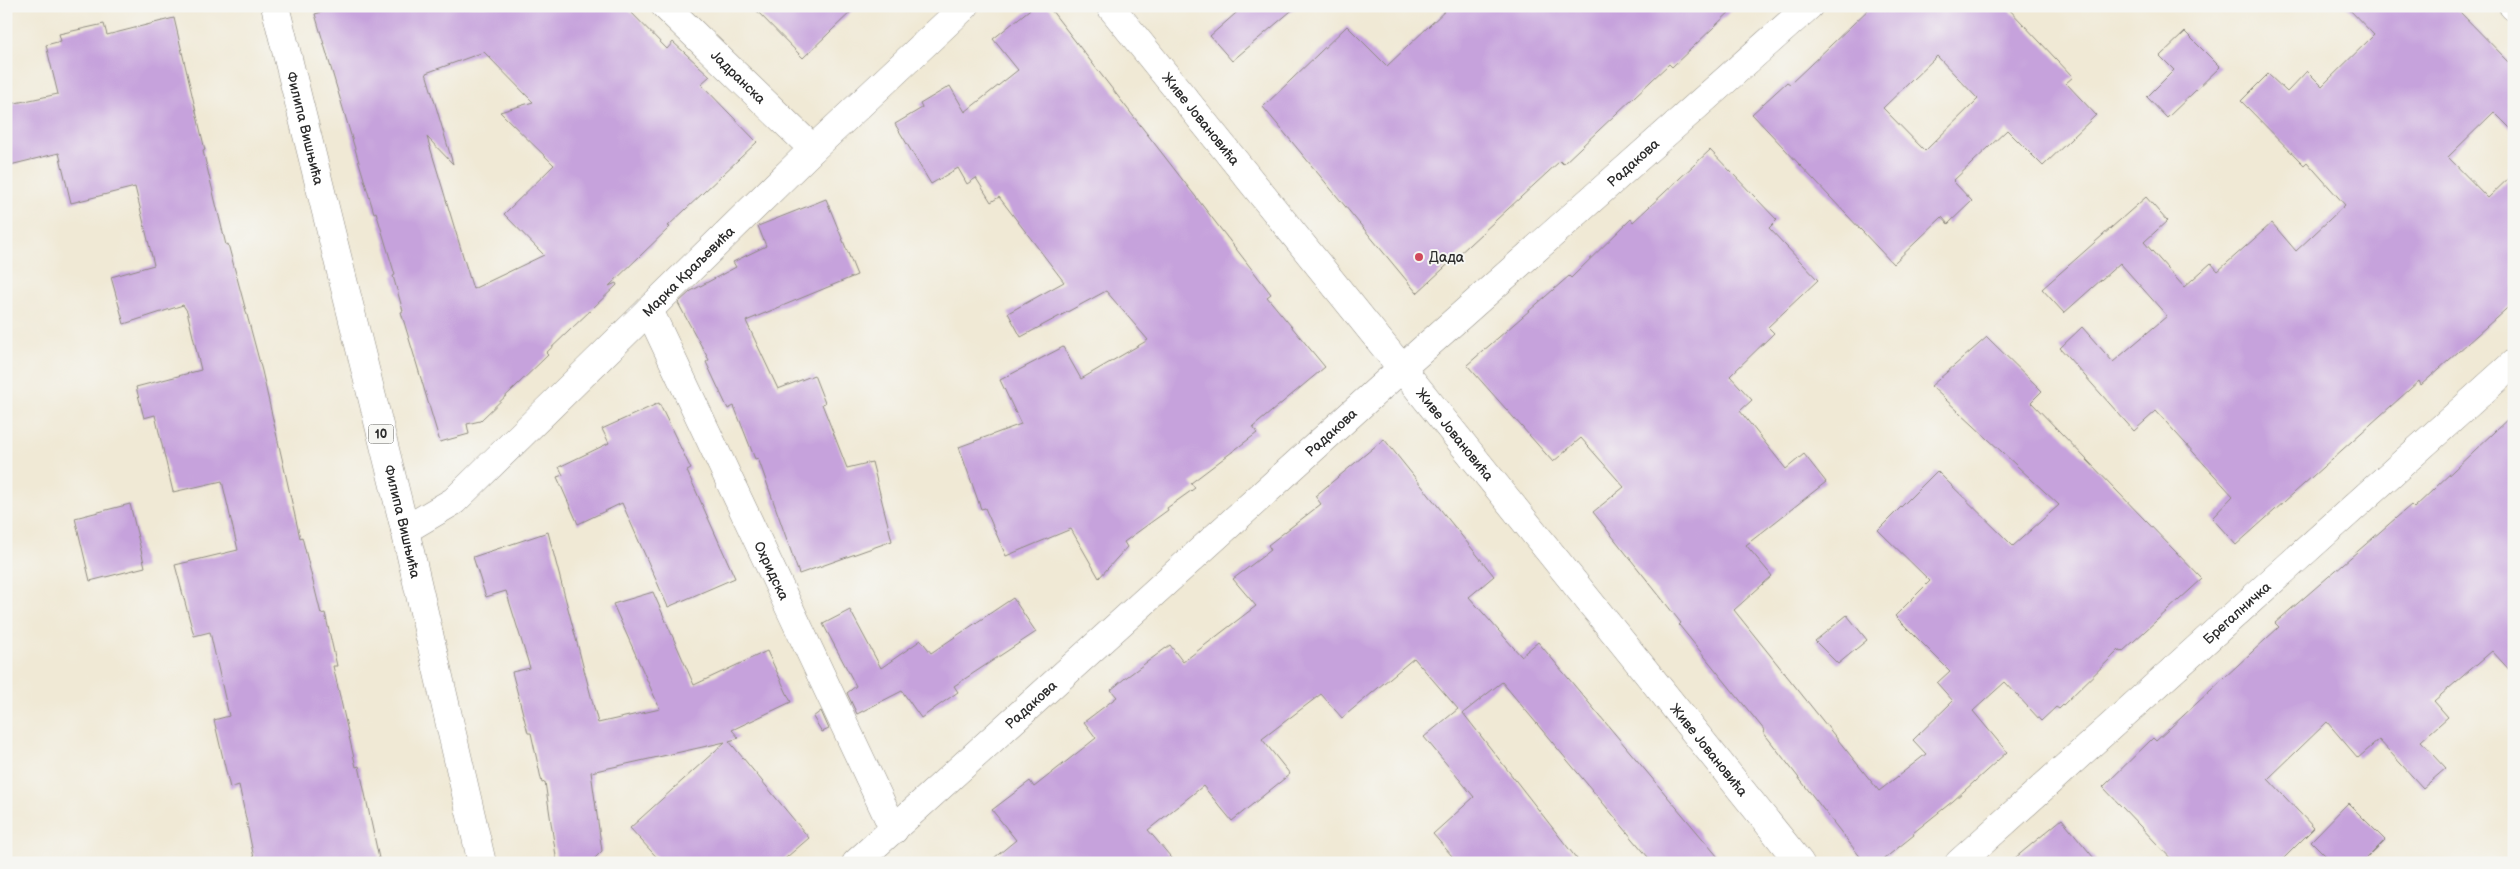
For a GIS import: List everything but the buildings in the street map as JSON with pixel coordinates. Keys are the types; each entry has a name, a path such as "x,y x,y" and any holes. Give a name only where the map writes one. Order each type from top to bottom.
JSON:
{"street":[{"name":"Филипа Вишњића","path":"275,6 405,530 482,863"},
{"name":"Јадранска","path":"665,6 813,149"},
{"name":"Марка Краљевића","path":"405,530 454,501 813,149 966,6"},
{"name":"Живе Јовановића","path":"1110,6 1800,863"},
{"name":"Радакова","path":"856,863 1402,368 1809,6"},
{"name":"Охридска","path":"649,310 894,830"},
{"name":"Брегалничка","path":"1959,863 2514,363"}],"place":[{"name":"Дада","path":"1419,257"}]}
